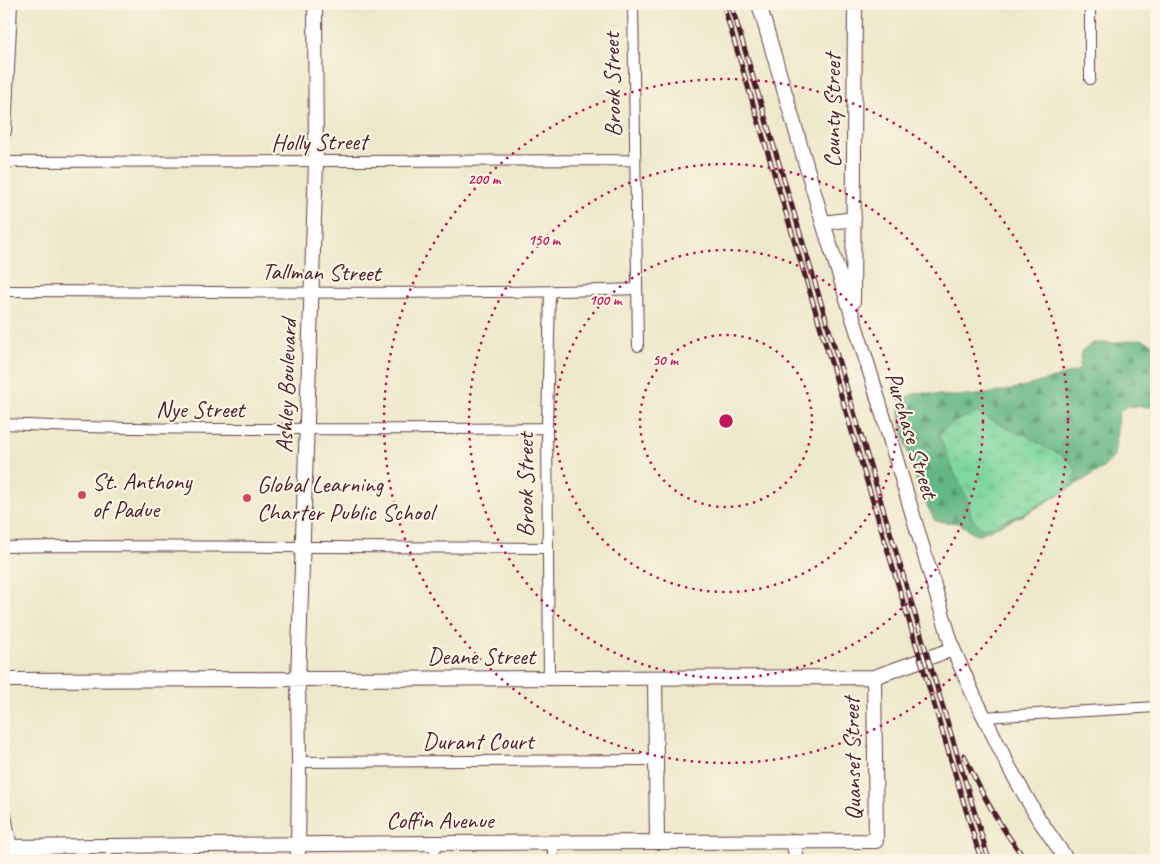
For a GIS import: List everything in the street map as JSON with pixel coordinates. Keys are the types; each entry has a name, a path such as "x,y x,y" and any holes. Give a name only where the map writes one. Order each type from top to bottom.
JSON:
{"main road":[{"name":"Ashley Boulevard","path":"298,860 298,680 316,162 315,4"},
{"name":"Purchase Street","path":"759,4 823,223 853,316 953,649 1024,795 1067,860"},
{"name":"County Street","path":"853,316 855,4"},
{"path":"4,131 11,5"},
{"path":"823,223 854,219"},
{"name":"Deane Street","path":"4,680 874,677 953,649"},
{"name":"Quanset Street","path":"874,677 876,841"},
{"path":"655,678 657,841"},
{"path":"4,815 9,852"},
{"path":"793,841 797,860"},
{"name":"Coffin Avenue","path":"9,852 434,842 876,841"}],"street":[{"name":"Brook Street","path":"633,4 638,346"},
{"path":"1090,4 1090,79"},
{"name":"Holly Street","path":"4,162 635,160"},
{"name":"Tallman Street","path":"4,291 438,294 637,289"},
{"name":"Brook Street","path":"548,678 547,428 550,292"},
{"name":"Nye Street","path":"4,424 83,428 414,430 547,428"},
{"path":"4,547 547,548"},
{"path":"984,716 1156,707"},
{"name":"Durant Court","path":"299,762 656,760"},
{"path":"434,842 434,860"},
{"path":"553,842 553,860"}],"green space":[{"path":"1140,339 1156,345 1156,407 1126,406 1119,413 1114,457 1102,469 1024,515 977,535 959,523 935,521 917,481 902,426 899,402 906,397 918,393 966,396 999,392 1031,385 1079,370 1082,351 1093,343 1115,343"},
{"path":"978,413 1013,431 1026,435 1061,455 1071,463 1076,471 1073,484 1064,493 1052,497 1027,512 996,525 981,528 972,518 966,497 939,435 951,424"}],"railway":[{"path":"723,4 981,860"},
{"path":"731,4 989,860"},
{"path":"964,755 992,810 1026,860"}],"place":[{"name":"St. Anthony of Padue","path":"82,495"},
{"name":"Global Learning Charter Public School","path":"247,498"}]}
